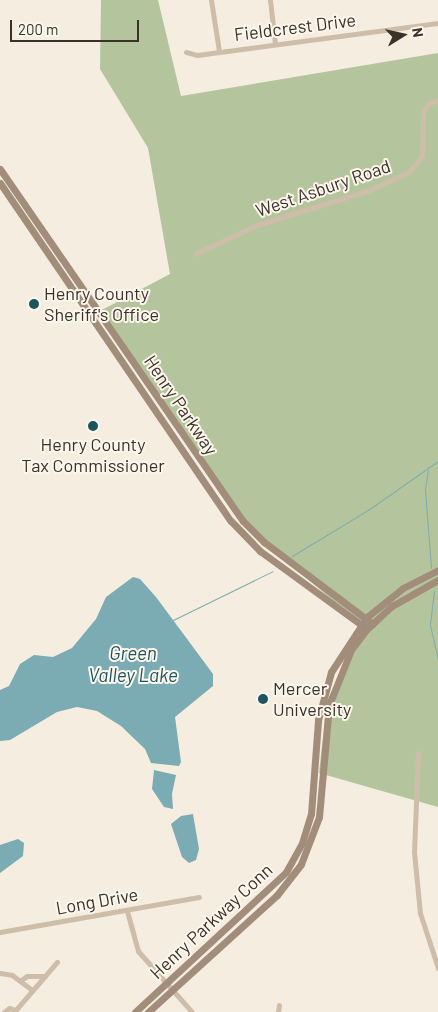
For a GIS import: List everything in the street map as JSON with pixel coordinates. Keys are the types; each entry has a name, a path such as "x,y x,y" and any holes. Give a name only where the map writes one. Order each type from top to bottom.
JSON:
{"street":[{"path":"211,0 219,51"},
{"path":"270,0 275,44"},
{"name":"Fieldcrest Drive","path":"186,52 197,55 438,23"},
{"name":"West Asbury Road","path":"195,254 258,225 367,191 409,172 422,156 423,112 429,103 438,100"},
{"name":"Henry Parkway","path":"0,169 243,521 264,542 367,617 373,624"},
{"name":"Henry Parkway","path":"0,183 231,521 266,556 364,627"},
{"name":"Henry Parkway Conn","path":"148,1012 277,895 301,864 319,817 329,704 351,650 364,627 367,617 403,588 438,570"},
{"name":"Henry Parkway Conn","path":"135,1012 270,889 296,856 311,814 321,701 338,657 364,627 373,624 402,599 438,580"},
{"path":"418,753 414,852 418,895 422,926 438,968"},
{"name":"Long Drive","path":"0,932 200,897"},
{"path":"127,911 138,951 192,1012"},
{"path":"4,1012 9,1008 15,1011 56,962"},
{"path":"0,973 8,973 21,980 32,990"},
{"path":"21,980 27,976 45,976"},
{"path":"278,1012 279,1005"}],"green space":[{"path":"101,0 158,0 181,96 438,53 438,807 319,773 327,700 367,631 234,514 98,312 170,274 148,148 100,69"}],"water":[{"name":"Green Valley Lake","path":"133,577 140,579 156,597 213,674 213,686 175,717 181,762 179,766 151,763 145,749 121,726 97,711 77,707 57,712 10,740 0,741 0,690 9,686 20,664 34,655 53,657 72,648 96,619 106,597"},
{"path":"154,770 176,775 172,794 173,809 164,807 152,789"},
{"path":"193,814 199,849 196,860 189,863 182,857 171,824 181,816"},
{"path":"18,839 24,843 23,856 0,873 0,845"}],"waterway":[{"path":"292,556 368,510 438,461"},
{"path":"428,470 425,490 431,568"},
{"path":"173,620 273,571"},
{"path":"434,591 430,625 438,660"}],"place":[{"name":"Henry County Sheriff's Office","path":"34,304"},
{"name":"Henry County Tax Commissioner","path":"93,426"},
{"name":"Mercer University","path":"263,699"}]}
